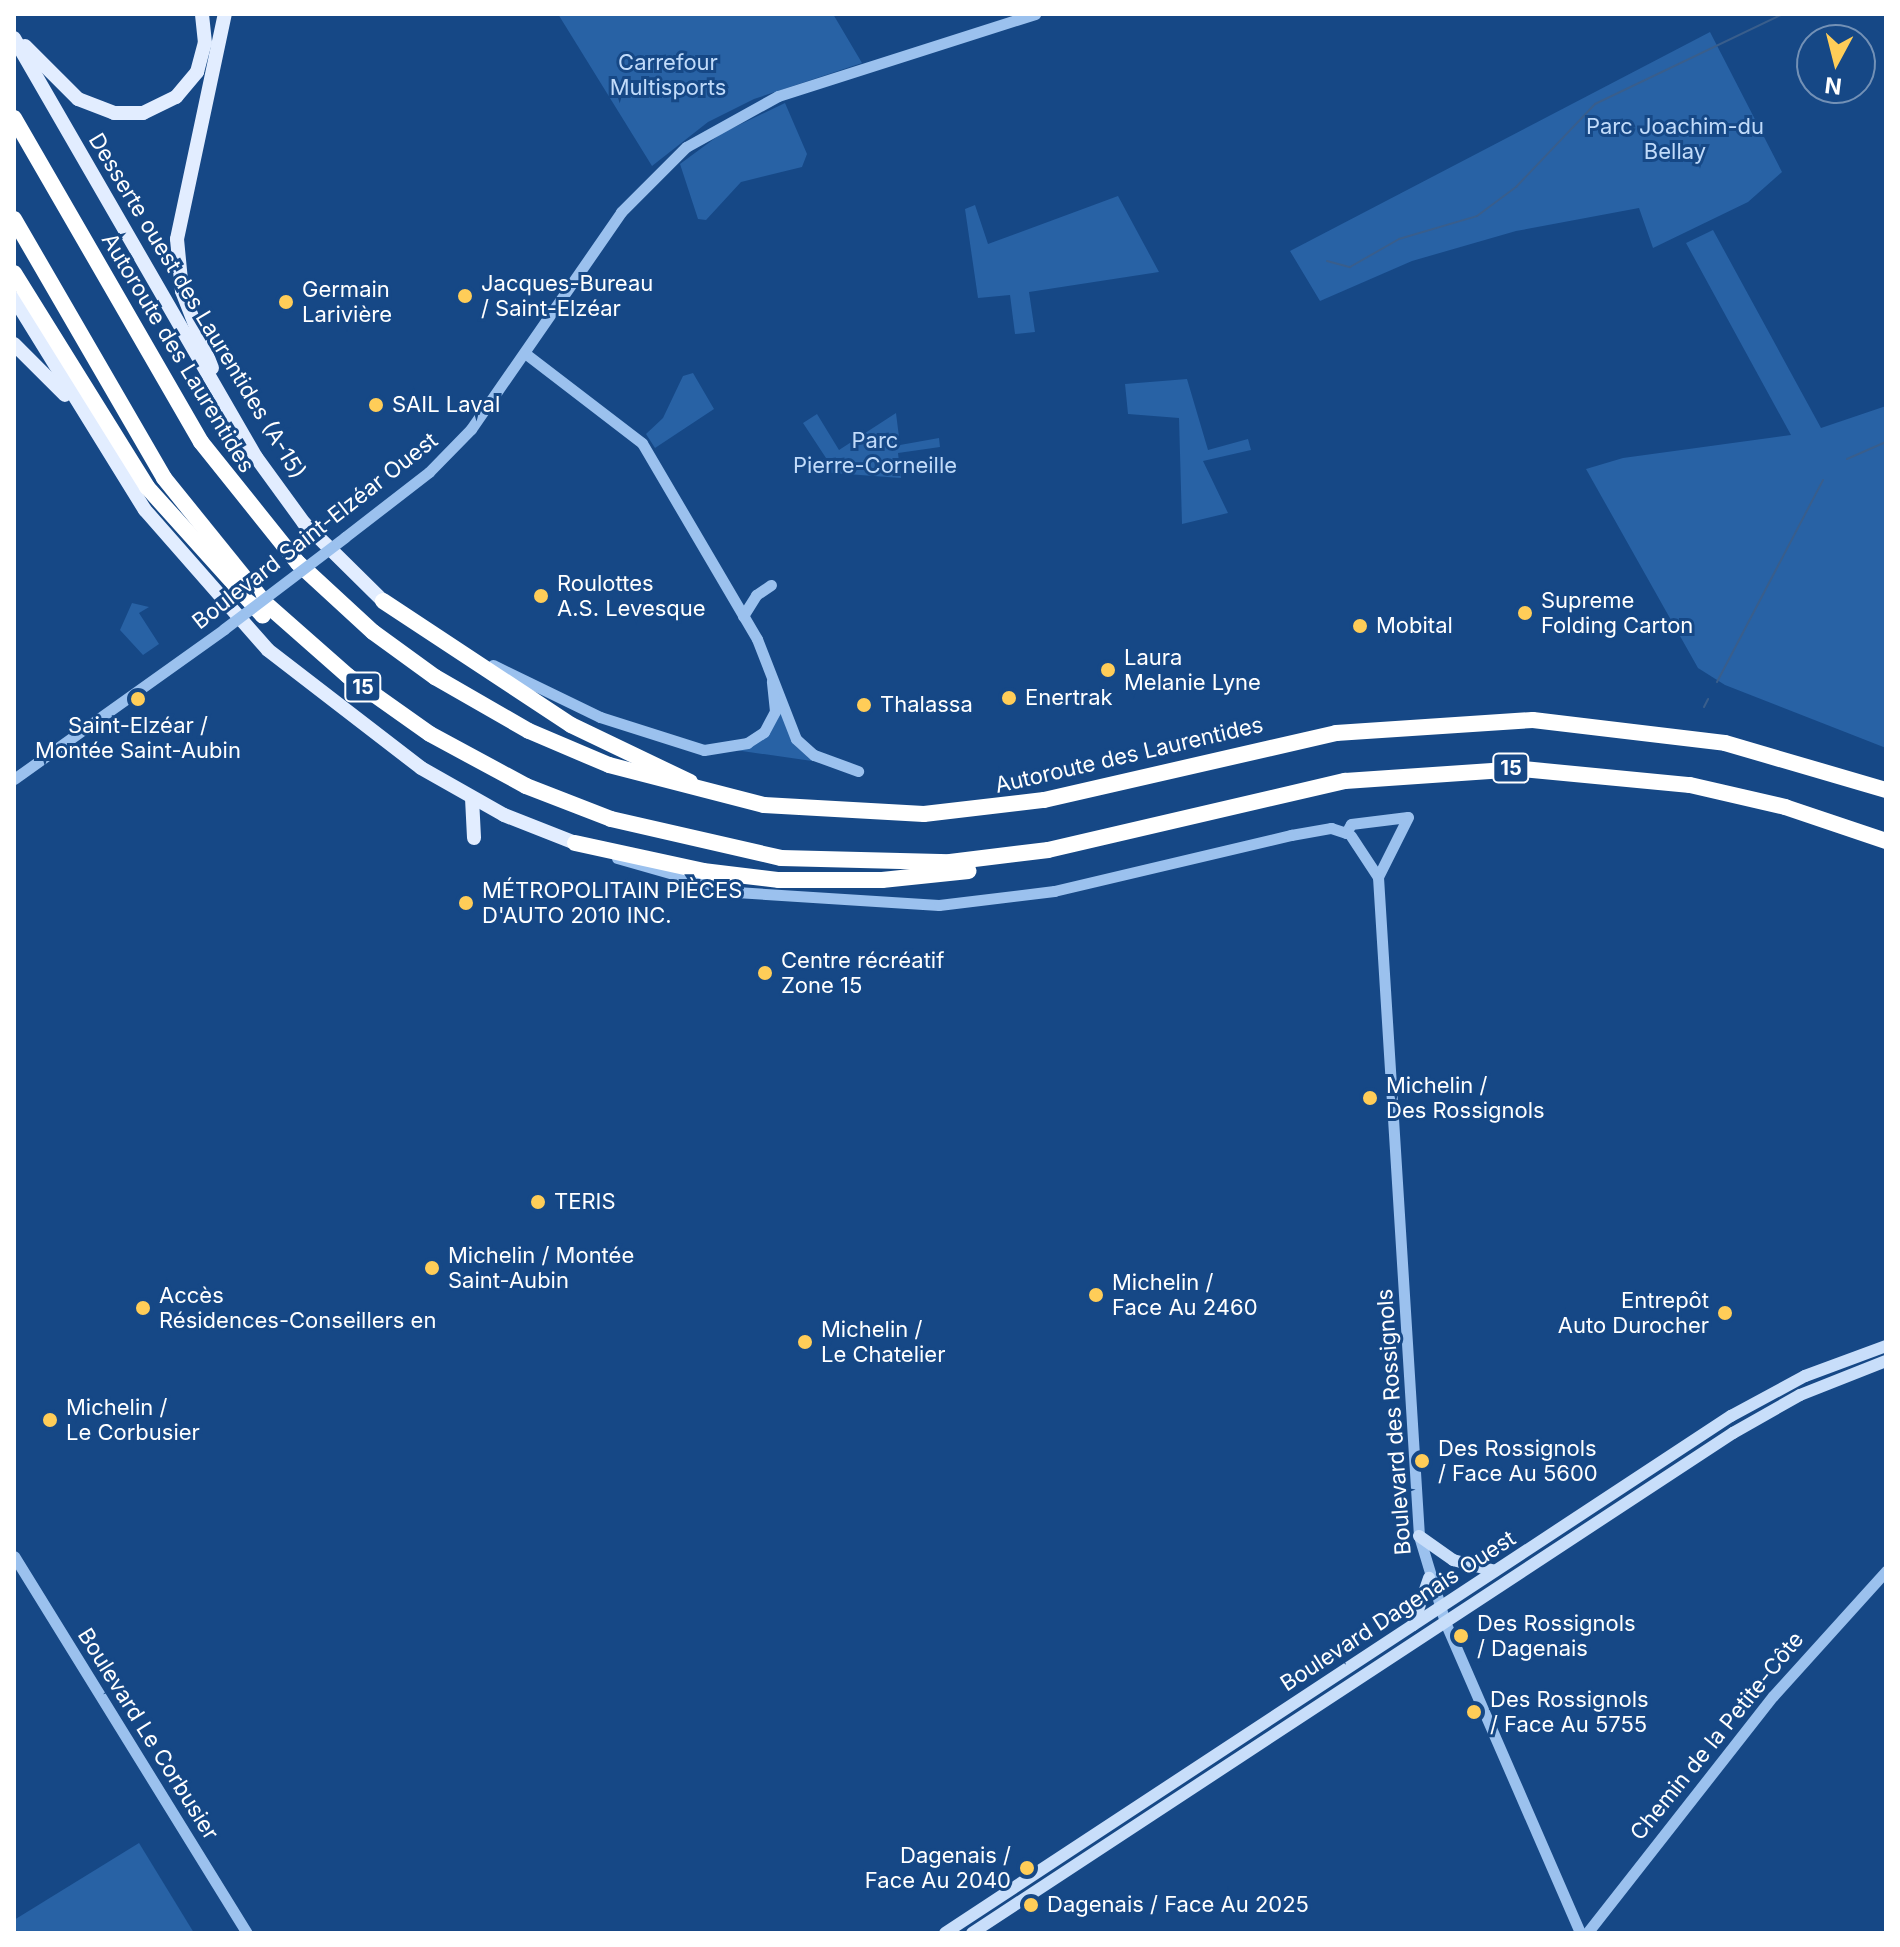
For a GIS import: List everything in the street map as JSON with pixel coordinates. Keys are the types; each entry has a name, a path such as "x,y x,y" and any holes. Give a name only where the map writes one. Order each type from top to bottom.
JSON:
{"highway":[{"name":"Autoroute des Laurentides","path":"14,118 201,442 252,512 323,589 412,662 517,725 623,770 728,799 854,814 963,811 1044,800 1336,733 1499,720 1693,737 1886,790"},
{"name":"15","path":"14,219 184,507 255,592 321,654 410,721 526,786 634,827 771,856 865,864 965,861 1134,832 1360,778 1523,769 1710,789 1886,841"},
{"path":"14,273 112,437 176,524 267,619 345,686 450,757 566,812 678,845 771,856"},
{"path":"383,601 591,736 728,799"},
{"path":"575,843 734,876 858,881 991,867 1134,832"}],"main road":[{"path":"14,36 78,99 107,112 135,114 169,102 193,78 204,50 202,14"},
{"path":"225,14 181,213 177,259 187,308 236,424"},
{"name":"Desserte ouest des Laurentides (A-15)","path":"14,36 236,424 297,514 383,601"},
{"path":"14,298 76,406 145,510 238,620 341,711 472,798 575,843"},
{"path":"14,344 76,406"},
{"path":"472,798 474,838"},
{"name":"Boulevard Dagenais Ouest","path":"945,1933 1752,1404 1886,1346"},
{"name":"Boulevard Dagenais Ouest","path":"972,1933 1751,1422 1886,1361"},
{"path":"1419,1536 1453,1560 1495,1571"},
{"path":"1413,1625 1429,1578"}],"street":[{"name":"Boulevard Saint-Elzéar Ouest","path":"14,779 224,629 450,452 526,354 621,212 703,135 778,96 1035,14"},
{"path":"526,354 642,443 769,665 802,746 858,771"},
{"path":"743,616 752,599 771,585"},
{"name":"Desserte ouest des Laurentides (A-15)","path":"383,601 559,699 704,750 747,743 767,729 775,705 769,665"},
{"path":"575,843 715,889 817,902 925,906 1054,891 1331,828 1348,834 1351,824 1408,817 1378,877"},
{"name":"Boulevard des Rossignols","path":"1348,834 1378,877 1419,1536 1439,1608 1580,1933"},
{"name":"Boulevard Le Corbusier","path":"14,1556 247,1933"},
{"name":"Chemin de la Petite-Côte","path":"1587,1933 1763,1708 1886,1571"}],"green space":[{"name":"Carrefour Multisports","path":"558,14 833,14 862,63 754,99 708,122 652,166"},
{"name":"Parc Joachim-du Bellay","path":"1710,32 1782,172 1748,202 1653,248 1639,208 1516,231 1412,261 1320,301 1290,251"},
{"path":"785,103 807,154 802,167 741,182 706,220 698,219 680,164 722,133"},
{"path":"1118,196 1159,272 1029,292 1035,332 1015,334 1010,295 978,298 965,209 975,205 988,244"},
{"path":"1713,230 1821,428 1886,406 1886,748 1725,685 1698,668 1586,469 1623,458 1791,435 1686,243"},
{"path":"693,373 714,409 655,448 646,434 663,418 683,376"},
{"path":"1187,379 1208,450 1248,439 1251,450 1203,461 1228,513 1182,524 1179,418 1128,414 1125,384"},
{"name":"Parc Pierre-Corneille","path":"896,413 900,445 939,438 940,447 898,453 901,478 806,471 826,458 803,423 817,414 839,450"},
{"path":"132,603 149,607 139,613 159,644 143,655 120,630"},
{"path":"781,709 797,747 812,761 735,750 767,735"},
{"path":"139,1843 194,1933 14,1933 14,1920"}],"waterway":[{"path":"1327,261 1350,267 1399,239 1477,216 1516,187 1595,104 1783,14"},
{"path":"1847,459 1886,442"},
{"path":"1717,682 1823,480"},
{"path":"1704,707 1708,699"}],"place":[{"name":"Jacques-Bureau / Saint-Elzéar","path":"465,296"},
{"name":"Germain Larivière","path":"286,302"},
{"name":"SAIL Laval","path":"376,405"},
{"name":"Roulottes A.S. Levesque","path":"541,596"},
{"name":"Supreme Folding Carton","path":"1525,613"},
{"name":"Mobital","path":"1360,626"},
{"name":"Laura Melanie Lyne","path":"1108,670"},
{"name":"Enertrak","path":"1009,698"},
{"name":"Saint-Elzéar / Montée Saint-Aubin","path":"138,699"},
{"name":"Thalassa","path":"864,705"},
{"name":"MÉTROPOLITAIN PIÈCES D'AUTO 2010 INC.","path":"466,903"},
{"name":"Centre récréatif Zone 15","path":"765,973"},
{"name":"Michelin / Des Rossignols","path":"1370,1098"},
{"name":"TERIS","path":"538,1202"},
{"name":"Michelin / Montée Saint-Aubin","path":"432,1268"},
{"name":"Michelin / Face Au 2460","path":"1096,1295"},
{"name":"Accès Résidences-Conseillers en","path":"143,1308"},
{"name":"Entrepôt Auto Durocher","path":"1725,1313"},
{"name":"Michelin / Le Chatelier","path":"805,1342"},
{"name":"Michelin / Le Corbusier","path":"50,1420"},
{"name":"Des Rossignols / Face Au 5600","path":"1422,1461"},
{"name":"Des Rossignols / Dagenais","path":"1461,1636"},
{"name":"Des Rossignols / Face Au 5755","path":"1474,1712"},
{"name":"Dagenais / Face Au 2040","path":"1027,1868"},
{"name":"Dagenais / Face Au 2025","path":"1031,1905"}]}
